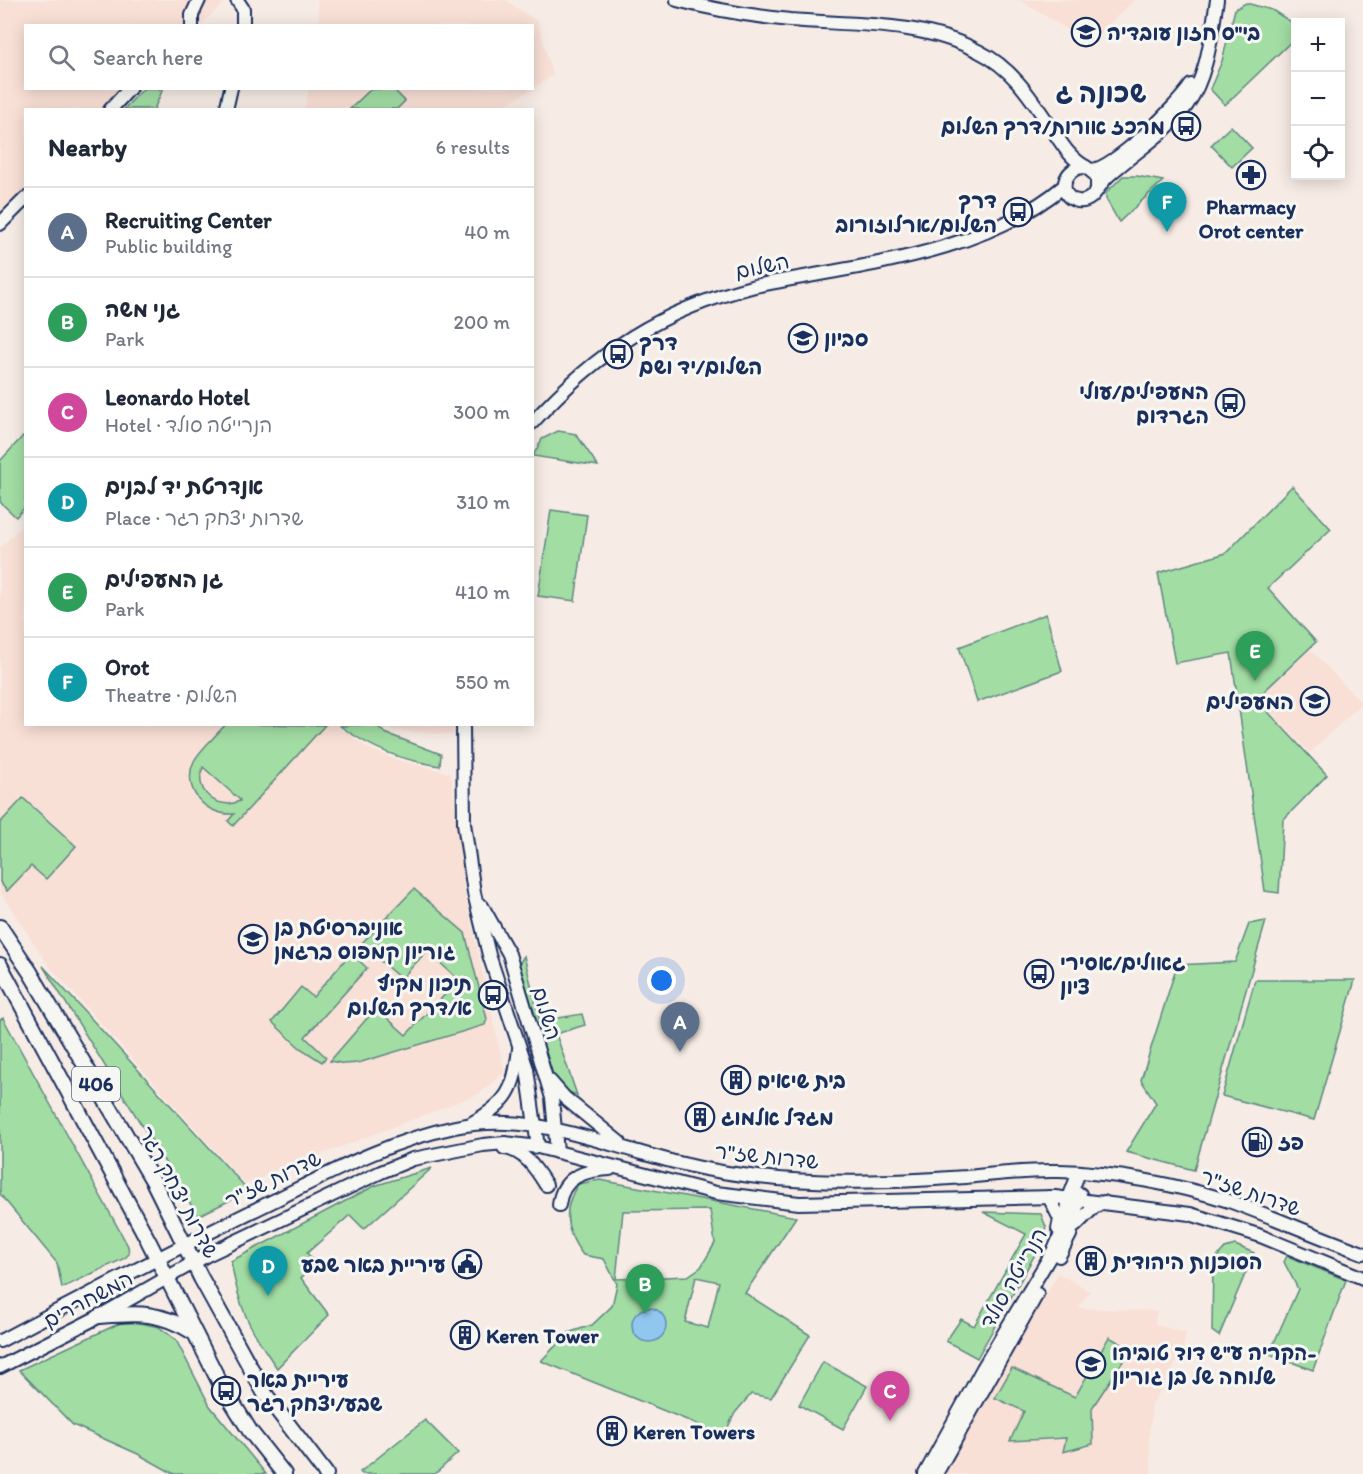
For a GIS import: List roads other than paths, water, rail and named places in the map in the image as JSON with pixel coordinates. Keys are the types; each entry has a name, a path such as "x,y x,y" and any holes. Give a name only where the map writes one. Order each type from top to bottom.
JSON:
{"main road":[{"path":"192,20 199,0"},
{"path":"677,0 751,15 900,28 960,43 993,59 1015,78 1062,145 1069,162 1065,181 1074,199 1085,201 1106,178 1186,107 1206,61 1217,0"},
{"path":"241,3 243,24"},
{"path":"1065,181 1074,168 1104,167 1165,116 1183,96 1206,61"},
{"path":"112,108 128,90"},
{"path":"226,108 231,90"},
{"path":"1062,145 1097,176 1097,190"},
{"name":"השלום","path":"1031,209 1065,181"},
{"name":"השלום","path":"534,421 588,366 631,335 663,318 744,289 944,247 1031,209 1062,198 1074,199"},
{"path":"0,224 24,200"},
{"name":"השלום","path":"463,726 463,801 474,893 489,955 519,1045 533,1096 538,1147"},
{"name":"השלום","path":"474,893 509,954 546,1076 556,1128 557,1152"},
{"name":"שדרות יצחק רגר","path":"0,927 30,972 147,1171 193,1263 265,1394 326,1474"},
{"name":"406","path":"0,964 194,1333 239,1413 284,1474"},
{"path":"468,1125 490,1112 507,1096 515,1081 519,1045"},
{"path":"546,1076 565,1098 628,1149"},
{"name":"שדרות שז\"ר","path":"185,1244 372,1152 407,1139 468,1125 506,1122 556,1128 720,1172 800,1182 967,1177 1011,1172 1079,1172 1183,1189 1226,1200 1363,1253"},
{"name":"שדרות שז\"ר","path":"193,1263 381,1172 413,1159 479,1145 505,1143 538,1147 717,1193 799,1203 1049,1197 1104,1202 1214,1220 1258,1235 1363,1278"},
{"path":"479,1145 511,1148 532,1164 546,1185"},
{"path":"559,1205 564,1186 583,1173 620,1169"},
{"name":"הנרייטה סולד","path":"936,1474 1072,1229 1079,1172"},
{"path":"1049,1197 1060,1219 1055,1248"},
{"name":"הנרייטה סולד","path":"925,1474 983,1368 1055,1248 1075,1199"},
{"path":"1072,1229 1094,1207 1104,1202"},
{"name":"המשחררים","path":"0,1341 185,1244"},
{"name":"המשחררים","path":"0,1366 100,1316 193,1263"},
{"path":"100,1316 133,1313 159,1315 194,1333"}],"water":[{"path":"649,1308 661,1313 666,1325 661,1337 649,1342 637,1337 632,1325 637,1313"}],"place":[{"name":"בי\"ס חזון עובדיה","path":"1086,32"},
{"name":"מרכז אורות/דרך השלום","path":"1186,126"},
{"name":"Pharmacy Orot center","path":"1251,175"},
{"name":"דרך השלום/ארלוזורוב","path":"1018,212"},
{"name":"Orot","path":"1167,232"},
{"name":"סביון","path":"803,338"},
{"name":"דרך השלום/יד ושם","path":"618,354"},
{"name":"המעפילים/עולי הגרדום","path":"1230,403"},
{"name":"גן המעפילים","path":"1255,681"},
{"name":"המעפילים","path":"1315,701"},
{"name":"אוניברסיטת בן גוריון קמפוס ברגמן","path":"253,939"},
{"name":"גאולים/אסירי ציון","path":"1039,974"},
{"name":"תיכון מקיף א/דרך השלום","path":"493,995"},
{"name":"Recruiting Center","path":"680,1052"},
{"name":"בית שיאים","path":"736,1080"},
{"name":"מגדל אלמוג","path":"700,1117"},
{"name":"פז","path":"1257,1142"},
{"name":"הסוכנות היהודית","path":"1091,1261"},
{"name":"עיריית באר שבע","path":"467,1264"},
{"name":"אנדרטת יד לבנים","path":"268,1296"},
{"name":"גני משה","path":"645,1314"},
{"name":"Keren Tower","path":"465,1335"},
{"name":"הקריה ע\"ש דוד טוביהו- שלוחה של בן גוריון","path":"1091,1364"},
{"name":"עיריית באר שבע/יצחק רגר","path":"226,1391"},
{"name":"Leonardo Hotel","path":"890,1421"},
{"name":"Keren Towers","path":"612,1431"}],"district":[{"name":"שכונה ג","path":"1101,92"}]}
